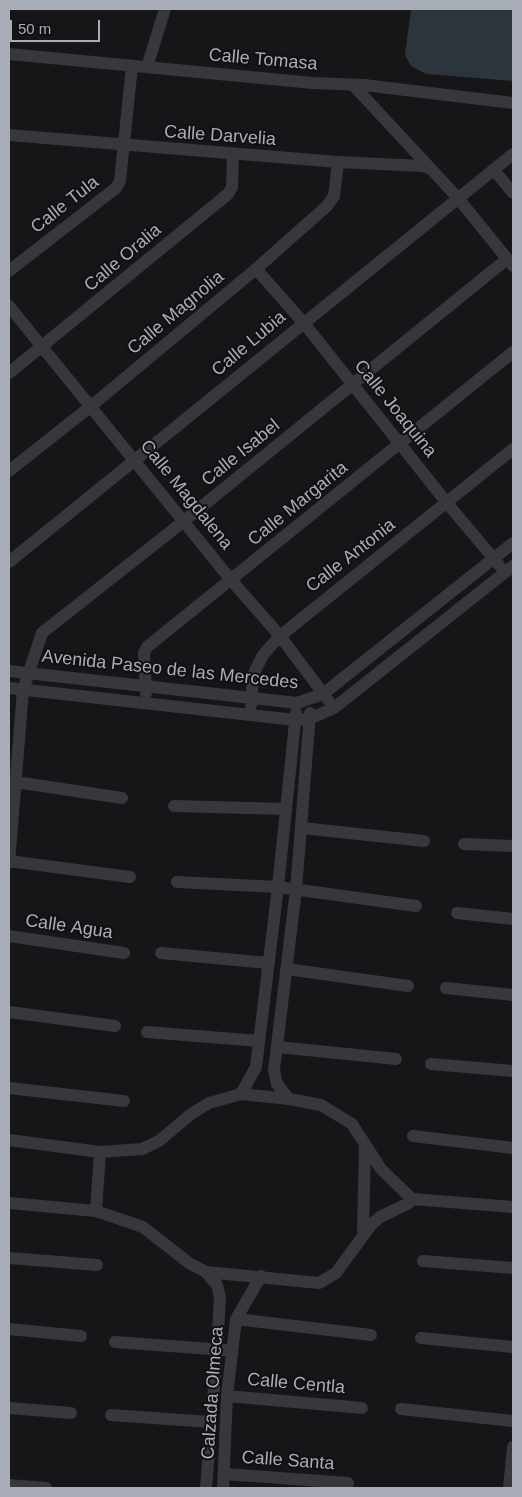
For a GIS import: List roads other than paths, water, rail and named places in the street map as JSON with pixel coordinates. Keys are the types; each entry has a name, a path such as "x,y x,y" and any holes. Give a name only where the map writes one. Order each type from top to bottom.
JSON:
{"street":[{"path":"147,67 165,9"},
{"name":"Calle Tomasa","path":"9,54 353,85 513,103"},
{"name":"Calle Tula","path":"9,271 116,188 120,181 125,146 132,66"},
{"path":"353,85 456,197 510,262"},
{"name":"Calle Darvelia","path":"9,136 429,168"},
{"name":"Calle Oralia","path":"9,374 228,194 232,187 233,154"},
{"name":"Calle Lubia","path":"9,562 456,197 513,154"},
{"name":"Calle Magnolia","path":"9,471 90,407 256,269 331,202 338,162"},
{"path":"494,170 513,193"},
{"name":"Calle Isabel","path":"9,862 12,781 23,690 42,633 184,521 352,384 510,262"},
{"name":"Calle Joaquina","path":"256,269 304,322 447,503 494,559 509,569"},
{"name":"Calle Magdalena","path":"9,306 231,580 280,636 334,708"},
{"name":"Calle Margarita","path":"146,703 144,653 147,647 513,352"},
{"name":"Calle Antonia","path":"250,715 253,675 263,655 280,636 513,450"},
{"name":"Avenida Paseo de las Mercedes","path":"9,671 297,703 323,694 513,543"},
{"name":"Avenida Paseo de las Mercedes","path":"9,688 295,720 309,719 334,708 509,569"},
{"path":"289,1099 277,1084 274,1070 296,890 311,699"},
{"path":"241,1094 256,1067 278,887 297,703"},
{"path":"12,781 122,798"},
{"path":"174,806 286,809"},
{"path":"302,828 424,841"},
{"path":"464,844 513,846"},
{"path":"9,862 130,877"},
{"path":"177,882 278,887 416,906"},
{"path":"457,913 513,919"},
{"name":"Calle Agua","path":"9,936 124,953"},
{"path":"161,953 268,963"},
{"path":"287,969 408,986"},
{"path":"446,988 513,995"},
{"path":"9,1012 114,1026"},
{"path":"147,1032 259,1041"},
{"path":"278,1047 396,1059"},
{"path":"431,1064 513,1071"},
{"path":"9,1088 124,1100"},
{"path":"9,1140 100,1152 142,1149 159,1141 185,1119 209,1104 241,1094 289,1099 321,1105 352,1124 381,1170 412,1199 513,1207"},
{"path":"413,1136 513,1148"},
{"path":"363,1232 365,1143"},
{"path":"96,1211 100,1152"},
{"path":"9,1203 96,1211 144,1227 189,1263 206,1272 225,1276 261,1276 319,1283 327,1280 336,1272 363,1232 380,1217 409,1203 412,1199"},
{"path":"9,1258 97,1265"},
{"path":"424,1261 513,1268"},
{"path":"206,1272 217,1285 220,1297 206,1488"},
{"name":"Calzada Olmeca","path":"223,1488 227,1396 236,1319 261,1276"},
{"path":"236,1319 371,1335"},
{"path":"9,1329 81,1336"},
{"path":"421,1338 513,1347"},
{"path":"115,1342 217,1348 232,1351"},
{"name":"Calle Centla","path":"227,1396 362,1408"},
{"path":"9,1408 71,1413"},
{"path":"401,1409 513,1420"},
{"path":"111,1415 210,1422"},
{"path":"509,1488 513,1447"},
{"name":"Calle Santa","path":"225,1474 348,1483"},
{"path":"9,1485 46,1488"}]}
